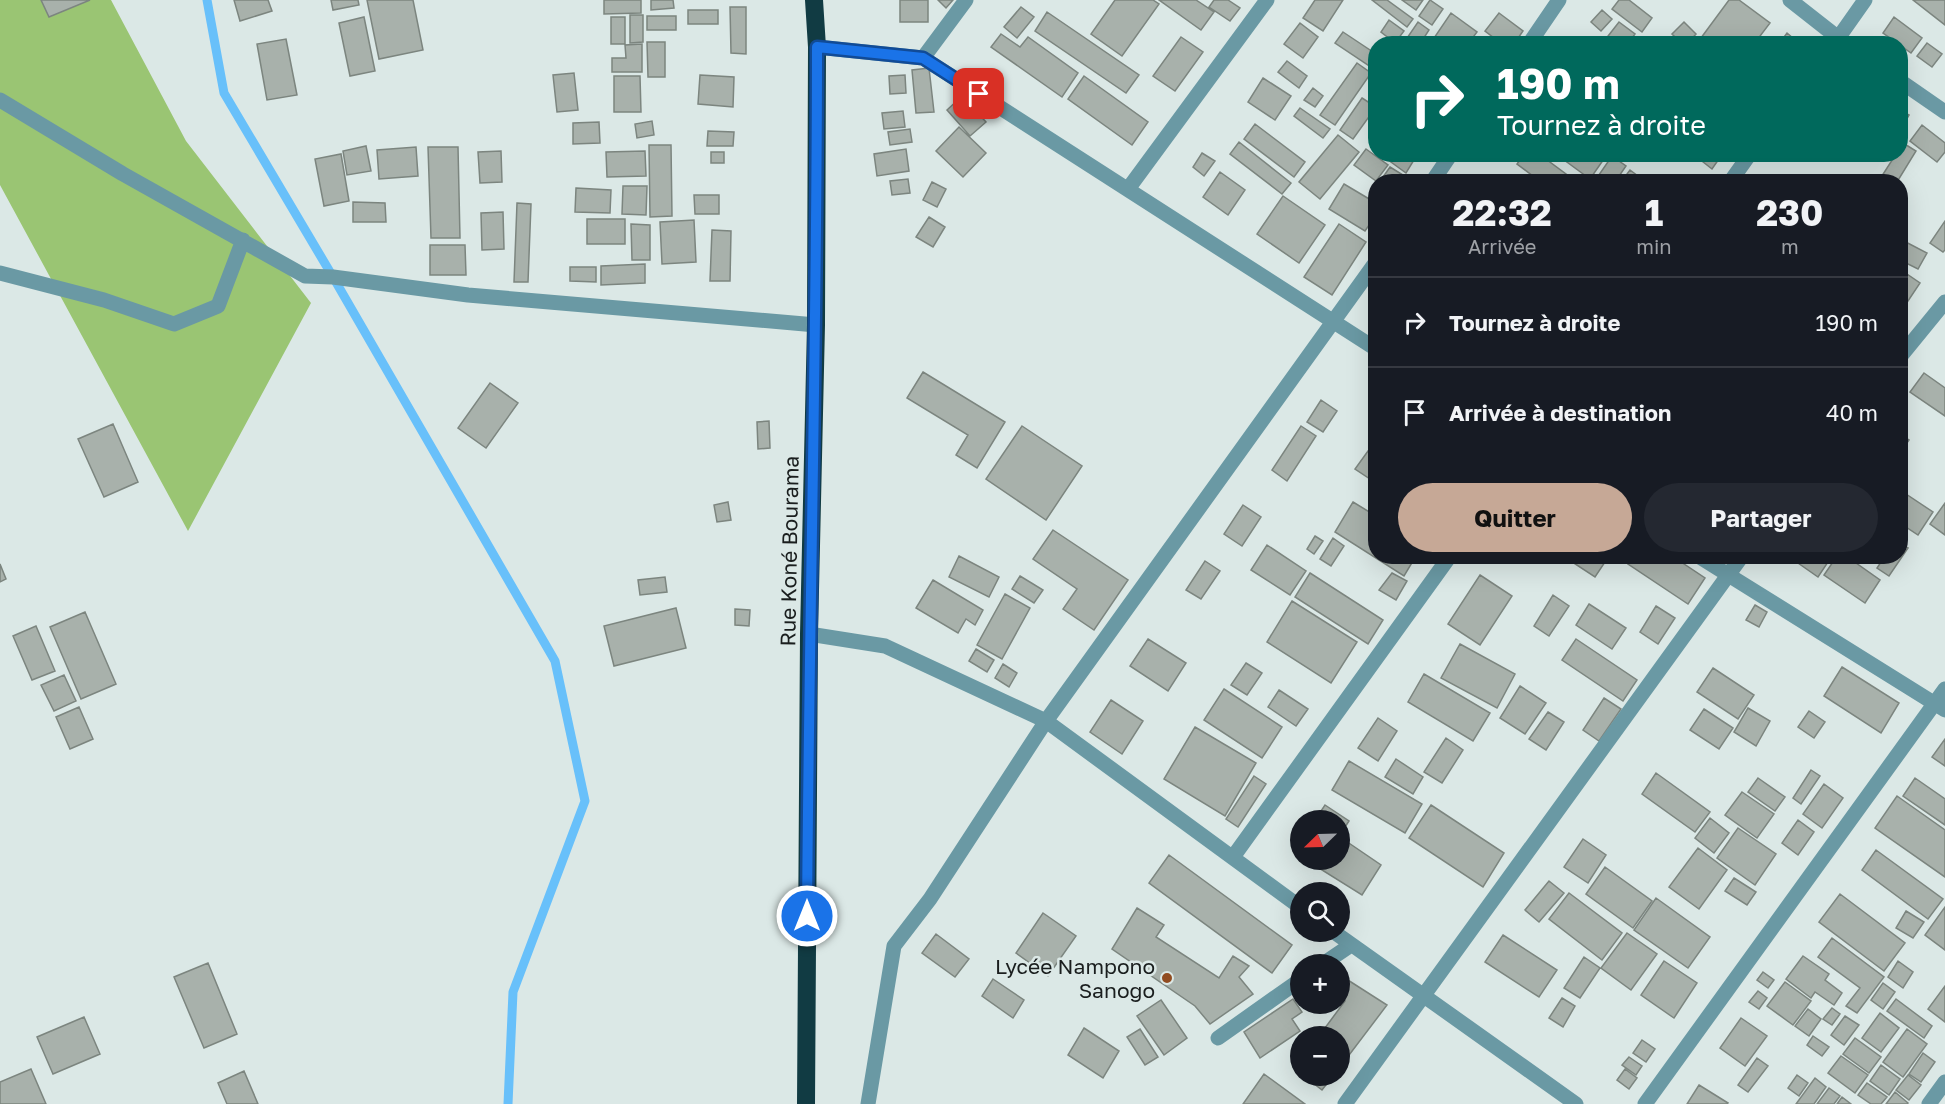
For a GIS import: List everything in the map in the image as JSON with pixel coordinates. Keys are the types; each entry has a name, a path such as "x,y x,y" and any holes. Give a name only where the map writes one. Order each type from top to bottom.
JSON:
{"highway":[{"name":"Rue Koné Bourama","path":"806,1104 810,634 816,325 817,47 814,0"}],"street":[{"path":"923,58 966,0"},
{"path":"1128,189 1267,0"},
{"path":"1534,36 1559,0"},
{"path":"1790,0 1832,36"},
{"path":"1843,36 1865,0"},
{"path":"817,47 923,58 1368,344"},
{"path":"1908,87 1945,112"},
{"path":"0,100 123,174 305,276 333,277 468,295 816,325"},
{"path":"0,273 104,300 174,324 218,306 243,240"},
{"path":"868,1104 894,946 930,899 1046,721 1368,273"},
{"path":"1908,347 1945,302"},
{"path":"1233,856 1444,564"},
{"path":"1710,564 1940,706"},
{"path":"1345,1104 1736,564"},
{"path":"810,634 885,646 1046,721 1290,899"},
{"path":"1645,1104 1940,706 1945,689"},
{"path":"1348,942 1576,1104"},
{"path":"1338,954 1352,945"},
{"path":"1218,1038 1290,987"},
{"path":"1929,1104 1945,1082"}],"green space":[{"path":"0,0 111,0 186,141 311,303 188,531 0,185"}],"building":[{"path":"41,0 90,0 49,17"},
{"path":"234,0 268,0 272,11 240,21"},
{"path":"331,0 358,0 359,5 333,10"},
{"path":"367,0 413,0 423,50 379,59"},
{"path":"604,0 641,0 641,13 604,14"},
{"path":"651,0 673,0 674,8 651,10"},
{"path":"900,0 928,0 928,22 900,22"},
{"path":"938,0 953,0 946,8"},
{"path":"1115,0 1153,0 1159,4 1122,56 1091,34"},
{"path":"1159,0 1196,0 1214,12 1201,30"},
{"path":"1214,0 1228,0 1240,8 1230,21 1209,7"},
{"path":"1315,0 1343,0 1323,31 1303,18"},
{"path":"1372,0 1387,0 1413,19 1407,27"},
{"path":"1402,0 1423,0 1416,10"},
{"path":"1430,0 1443,9 1432,25 1419,16"},
{"path":"1619,0 1629,0 1652,18 1642,32 1612,9"},
{"path":"1729,0 1739,0 1770,23 1760,36 1702,36"},
{"path":"1913,0 1945,0 1945,25"},
{"path":"730,7 746,7 746,54 731,53"},
{"path":"1021,7 1034,17 1017,38 1004,27"},
{"path":"688,10 718,10 718,24 688,24"},
{"path":"1602,10 1612,19 1601,31 1591,22"},
{"path":"1047,12 1139,75 1126,93 1035,31"},
{"path":"1451,13 1477,32 1474,36 1435,36"},
{"path":"1499,13 1523,31 1520,36 1492,36 1485,31"},
{"path":"630,15 643,15 643,42 630,43"},
{"path":"647,16 676,16 676,30 647,30"},
{"path":"364,17 375,71 350,76 339,23"},
{"path":"611,17 625,17 625,44 611,44"},
{"path":"1894,17 1922,38 1911,53 1908,51 1908,36 1887,36 1883,33"},
{"path":"1389,20 1404,31 1400,36 1386,36 1381,32"},
{"path":"1418,22 1429,30 1425,36 1408,36"},
{"path":"1619,22 1635,34 1634,36 1608,36"},
{"path":"1684,22 1696,34 1694,36 1674,36 1672,34"},
{"path":"1300,23 1318,37 1303,58 1284,44"},
{"path":"1343,32 1368,49 1368,65 1335,43"},
{"path":"1001,34 1020,47 1028,37 1078,73 1062,97 991,47"},
{"path":"1181,37 1203,52 1175,91 1153,76"},
{"path":"286,39 297,95 267,100 257,44"},
{"path":"647,42 665,42 665,77 648,77"},
{"path":"1927,43 1942,54 1932,67 1917,56"},
{"path":"642,44 642,72 612,72 612,58 626,58 625,45"},
{"path":"1287,61 1307,76 1299,88 1278,72"},
{"path":"1357,63 1368,71 1368,77 1335,125 1320,115"},
{"path":"929,68 934,112 916,113 912,70"},
{"path":"574,73 578,110 557,112 553,75"},
{"path":"700,75 734,77 733,107 698,104"},
{"path":"905,75 906,93 890,94 889,76"},
{"path":"614,76 640,76 641,112 614,112"},
{"path":"1084,76 1148,122 1132,145 1068,99"},
{"path":"1263,78 1291,96 1275,120 1248,102"},
{"path":"1313,88 1323,96 1315,107 1304,100"},
{"path":"962,96 986,122 970,136 947,110"},
{"path":"1362,98 1368,102 1368,118 1353,139 1340,130"},
{"path":"1300,108 1330,129 1323,138 1294,116"},
{"path":"903,111 905,127 884,129 882,113"},
{"path":"652,121 654,135 637,138 635,124"},
{"path":"599,122 600,143 573,144 573,123"},
{"path":"1255,124 1305,162 1294,177 1244,139"},
{"path":"1922,125 1945,143 1945,152 1937,162 1910,141"},
{"path":"959,127 986,153 963,177 936,151"},
{"path":"910,129 912,142 890,145 888,132"},
{"path":"708,131 734,132 733,146 707,146"},
{"path":"1338,135 1359,152 1320,199 1299,182"},
{"path":"1239,142 1291,183 1282,194 1230,154"},
{"path":"649,145 671,145 672,216 650,217"},
{"path":"366,146 371,171 347,175 343,151"},
{"path":"1908,146 1916,151 1902,174 1883,174 1891,162 1908,162"},
{"path":"416,147 418,176 379,179 377,150"},
{"path":"428,147 458,147 460,238 431,238"},
{"path":"906,149 909,171 877,176 874,154"},
{"path":"1366,149 1368,162 1384,162 1388,165 1381,174 1368,175 1354,165"},
{"path":"501,151 502,182 480,183 478,152"},
{"path":"645,151 646,176 607,177 606,152"},
{"path":"711,152 724,152 724,163 711,163"},
{"path":"1202,153 1215,161 1204,176 1193,167"},
{"path":"341,154 349,201 324,206 315,159"},
{"path":"1391,162 1413,162 1406,173"},
{"path":"1518,162 1550,162 1566,174 1530,174 1517,164"},
{"path":"1567,162 1602,162 1593,174 1583,174"},
{"path":"1608,162 1620,162 1626,166 1620,174 1600,174"},
{"path":"1703,162 1717,162 1712,169"},
{"path":"1390,167 1401,174 1385,174"},
{"path":"1220,172 1245,190 1228,215 1203,197"},
{"path":"908,179 910,193 892,195 890,181"},
{"path":"932,182 946,189 937,207 923,200"},
{"path":"1344,184 1368,198 1368,227 1365,231 1329,209"},
{"path":"623,186 647,186 646,215 622,214"},
{"path":"576,188 611,190 610,213 575,212"},
{"path":"694,195 719,195 719,214 695,214"},
{"path":"1283,196 1325,225 1299,263 1257,234"},
{"path":"353,202 385,203 386,222 353,222"},
{"path":"517,203 531,204 528,282 514,282"},
{"path":"503,212 504,249 482,250 481,213"},
{"path":"929,217 945,227 933,247 916,237"},
{"path":"587,219 625,219 625,244 587,244"},
{"path":"694,220 696,262 662,264 660,222"},
{"path":"1945,221 1945,250 1943,252 1930,243"},
{"path":"631,224 650,225 650,260 632,260"},
{"path":"1339,224 1366,242 1332,295 1304,277"},
{"path":"712,230 731,231 730,281 710,281"},
{"path":"1908,243 1927,253 1918,269 1908,264"},
{"path":"430,245 465,245 466,275 430,275"},
{"path":"645,264 645,283 601,285 601,266"},
{"path":"570,267 596,267 596,282 570,281"},
{"path":"1908,275 1920,283 1908,301"},
{"path":"923,372 1005,422 977,468 956,455 968,435 907,398"},
{"path":"1924,373 1945,388 1945,416 1910,392"},
{"path":"490,383 518,403 486,448 458,428"},
{"path":"1321,400 1337,411 1323,432 1307,422"},
{"path":"769,421 770,448 758,449 757,422"},
{"path":"113,424 138,482 104,497 78,439"},
{"path":"1022,426 1082,466 1046,520 986,479"},
{"path":"1301,426 1316,436 1287,481 1272,470"},
{"path":"1368,451 1368,478 1355,469"},
{"path":"1908,495 1933,512 1918,535 1908,528"},
{"path":"728,502 731,520 717,522 714,505"},
{"path":"1353,502 1368,511 1368,553 1335,532"},
{"path":"1945,503 1945,535 1930,524"},
{"path":"1243,505 1261,517 1242,546 1224,534"},
{"path":"1053,530 1128,580 1094,630 1063,609 1077,589 1033,559"},
{"path":"1315,536 1323,541 1314,554 1307,549"},
{"path":"1333,538 1344,546 1331,566 1320,559"},
{"path":"1267,545 1306,571 1290,595 1251,570"},
{"path":"959,556 999,577 989,597 949,577"},
{"path":"1205,561 1220,571 1201,599 1186,590"},
{"path":"0,564 6,579 0,582"},
{"path":"1385,564 1411,564 1404,576"},
{"path":"1575,564 1604,564 1595,577"},
{"path":"1628,564 1684,564 1705,578 1688,604"},
{"path":"1799,564 1827,564 1818,577"},
{"path":"1832,564 1857,564 1880,580 1865,603 1824,575"},
{"path":"1880,564 1897,564 1889,576 1877,568"},
{"path":"1310,573 1383,620 1368,644 1295,597"},
{"path":"1392,573 1407,581 1396,600 1379,590"},
{"path":"1480,575 1512,596 1480,645 1448,624"},
{"path":"1020,576 1043,590 1034,603 1012,589"},
{"path":"665,577 667,592 640,595 638,580"},
{"path":"933,580 983,610 975,625 966,619 958,633 916,608"},
{"path":"1005,594 1030,608 1002,659 977,645"},
{"path":"1553,595 1569,606 1549,636 1534,626"},
{"path":"1292,601 1357,642 1331,683 1267,642"},
{"path":"1589,604 1626,628 1612,649 1576,625"},
{"path":"1755,605 1767,612 1759,627 1746,620"},
{"path":"1656,606 1675,618 1658,644 1640,632"},
{"path":"676,608 686,648 614,666 604,626"},
{"path":"735,609 750,610 749,626 735,625"},
{"path":"85,612 116,684 81,699 50,627"},
{"path":"36,626 55,671 32,680 13,636"},
{"path":"1148,639 1186,663 1168,691 1130,666"},
{"path":"1576,639 1637,680 1623,701 1562,660"},
{"path":"1460,644 1515,674 1497,708 1441,678"},
{"path":"976,649 994,660 987,672 969,661"},
{"path":"1246,663 1262,673 1247,695 1231,685"},
{"path":"1003,664 1017,673 1009,687 995,678"},
{"path":"1842,667 1899,703 1881,733 1824,696"},
{"path":"1713,668 1754,695 1738,719 1697,692"},
{"path":"1424,674 1490,713 1473,741 1408,702"},
{"path":"64,675 76,701 54,711 41,685"},
{"path":"1520,686 1546,703 1525,734 1500,718"},
{"path":"1224,689 1282,727 1262,758 1204,720"},
{"path":"1279,690 1308,709 1296,726 1268,707"},
{"path":"1604,698 1621,709 1599,741 1583,730"},
{"path":"1111,700 1143,721 1122,754 1090,732"},
{"path":"79,707 93,739 70,749 56,717"},
{"path":"1748,708 1770,721 1756,746 1734,732"},
{"path":"1704,709 1733,728 1719,749 1690,730"},
{"path":"1809,711 1825,722 1814,738 1798,727"},
{"path":"1548,712 1564,722 1546,750 1529,739"},
{"path":"1378,718 1397,731 1378,761 1358,748"},
{"path":"1195,727 1256,763 1225,816 1164,779"},
{"path":"1446,738 1463,750 1442,783 1424,772"},
{"path":"1945,739 1945,766 1932,757"},
{"path":"1396,759 1423,777 1413,794 1385,777"},
{"path":"1349,761 1422,804 1405,833 1332,790"},
{"path":"1811,770 1820,776 1801,804 1793,798"},
{"path":"1656,773 1710,812 1695,832 1642,794"},
{"path":"1254,776 1266,784 1238,827 1226,819"},
{"path":"1758,778 1785,797 1775,811 1748,792"},
{"path":"1915,778 1945,799 1945,825 1903,796"},
{"path":"1824,784 1843,798 1822,828 1803,814"},
{"path":"1742,792 1774,814 1757,838 1725,815"},
{"path":"1897,796 1945,830 1945,877 1875,828"},
{"path":"1325,805 1332,810 1322,810"},
{"path":"1431,805 1504,853 1483,887 1409,838"},
{"path":"1710,818 1729,833 1714,853 1695,838"},
{"path":"1798,820 1814,832 1798,855 1782,843"},
{"path":"1738,828 1776,854 1755,885 1717,858"},
{"path":"1583,839 1606,855 1588,883 1564,867"},
{"path":"1350,844 1381,865 1362,895 1350,888 1350,882 1341,882 1322,870 1350,870"},
{"path":"1698,848 1727,870 1699,909 1669,887"},
{"path":"1876,850 1943,899 1928,919 1862,870"},
{"path":"1169,855 1292,945 1272,973 1149,883"},
{"path":"1605,867 1652,901 1633,928 1586,894"},
{"path":"1734,878 1756,892 1747,905 1725,891"},
{"path":"1549,881 1564,893 1539,922 1525,910"},
{"path":"1569,893 1622,933 1602,960 1549,919"},
{"path":"1840,894 1905,943 1884,971 1819,922"},
{"path":"1656,898 1710,937 1688,968 1634,930"},
{"path":"1945,907 1945,950 1925,935"},
{"path":"1137,908 1164,925 1156,937 1219,978 1233,956 1249,966 1239,977 1253,994 1210,1024 1195,1006 1112,949"},
{"path":"1906,911 1924,922 1913,938 1896,928"},
{"path":"1043,913 1076,936 1048,976 1016,953"},
{"path":"1627,933 1657,954 1631,990 1601,968"},
{"path":"936,934 969,959 955,977 922,953"},
{"path":"1503,935 1557,970 1539,997 1485,962"},
{"path":"1832,938 1884,977 1857,1013 1846,1006 1860,988 1818,957"},
{"path":"1803,956 1829,974 1825,980 1842,993 1834,1005 1815,992 1811,998 1786,979"},
{"path":"1584,957 1600,968 1580,998 1564,988"},
{"path":"1664,961 1697,983 1674,1018 1641,995"},
{"path":"1898,961 1913,972 1903,988 1888,977"},
{"path":"208,963 237,1034 204,1048 174,977"},
{"path":"1763,972 1774,980 1768,988 1757,980"},
{"path":"993,979 1024,1000 1013,1018 982,996"},
{"path":"1350,981 1387,1005 1350,1054 1350,1026 1326,1026 1335,1014 1350,1014"},
{"path":"1785,982 1811,1001 1793,1025 1767,1006"},
{"path":"1883,983 1895,992 1883,1009 1871,1000"},
{"path":"1945,986 1945,1022 1928,1009"},
{"path":"1758,991 1767,998 1759,1009 1749,1002"},
{"path":"1562,998 1575,1006 1563,1027 1549,1018"},
{"path":"1896,999 1932,1026 1924,1038 1887,1011"},
{"path":"1161,1000 1187,1038 1164,1055 1137,1016"},
{"path":"1290,1001 1290,1014 1299,1014 1292,1019 1297,1026 1290,1026 1290,1038 1260,1058 1244,1032"},
{"path":"1832,1008 1840,1014 1832,1025 1823,1019"},
{"path":"1808,1009 1821,1019 1809,1036 1795,1026"},
{"path":"1880,1013 1899,1028 1881,1052 1862,1038"},
{"path":"1845,1016 1859,1025 1844,1045 1831,1035"},
{"path":"84,1017 100,1054 53,1074 37,1037"},
{"path":"1741,1018 1767,1036 1745,1066 1720,1048"},
{"path":"1084,1028 1119,1051 1103,1078 1068,1055"},
{"path":"1140,1029 1158,1057 1145,1065 1127,1037"},
{"path":"1907,1029 1927,1044 1903,1077 1883,1062"},
{"path":"1813,1036 1829,1047 1822,1056 1807,1045"},
{"path":"1855,1038 1881,1057 1869,1073 1843,1054"},
{"path":"1642,1040 1655,1049 1646,1062 1633,1053"},
{"path":"1923,1053 1935,1062 1921,1082 1909,1074"},
{"path":"1841,1056 1868,1075 1855,1093 1828,1073"},
{"path":"1629,1057 1642,1066 1636,1075 1622,1065"},
{"path":"1757,1058 1768,1066 1748,1092 1738,1085"},
{"path":"1881,1065 1900,1079 1889,1095 1870,1081"},
{"path":"31,1069 46,1104 0,1104 0,1082"},
{"path":"1625,1069 1637,1078 1629,1089 1617,1080"},
{"path":"244,1071 258,1104 227,1104 218,1083"},
{"path":"1264,1074 1305,1104 1243,1104"},
{"path":"1797,1075 1808,1083 1799,1096 1788,1088"},
{"path":"1908,1075 1921,1085 1909,1100 1896,1090"},
{"path":"1815,1078 1826,1087 1814,1104 1796,1104"},
{"path":"1867,1083 1887,1097 1881,1104 1871,1104 1858,1095"},
{"path":"1699,1085 1728,1103 1687,1104"},
{"path":"1829,1088 1840,1096 1834,1104 1817,1104"},
{"path":"1895,1092 1908,1103 1886,1104"},
{"path":"1842,1097 1851,1104 1837,1104"}],"waterway":[{"path":"207,0 224,93 555,661 585,801 513,992 508,1104"}],"place":[{"name":"Lycée Nampono Sanogo","path":"1167,978"}],"route":[{"path":"807,916 816,325 817,47 923,58 979,94"}]}
